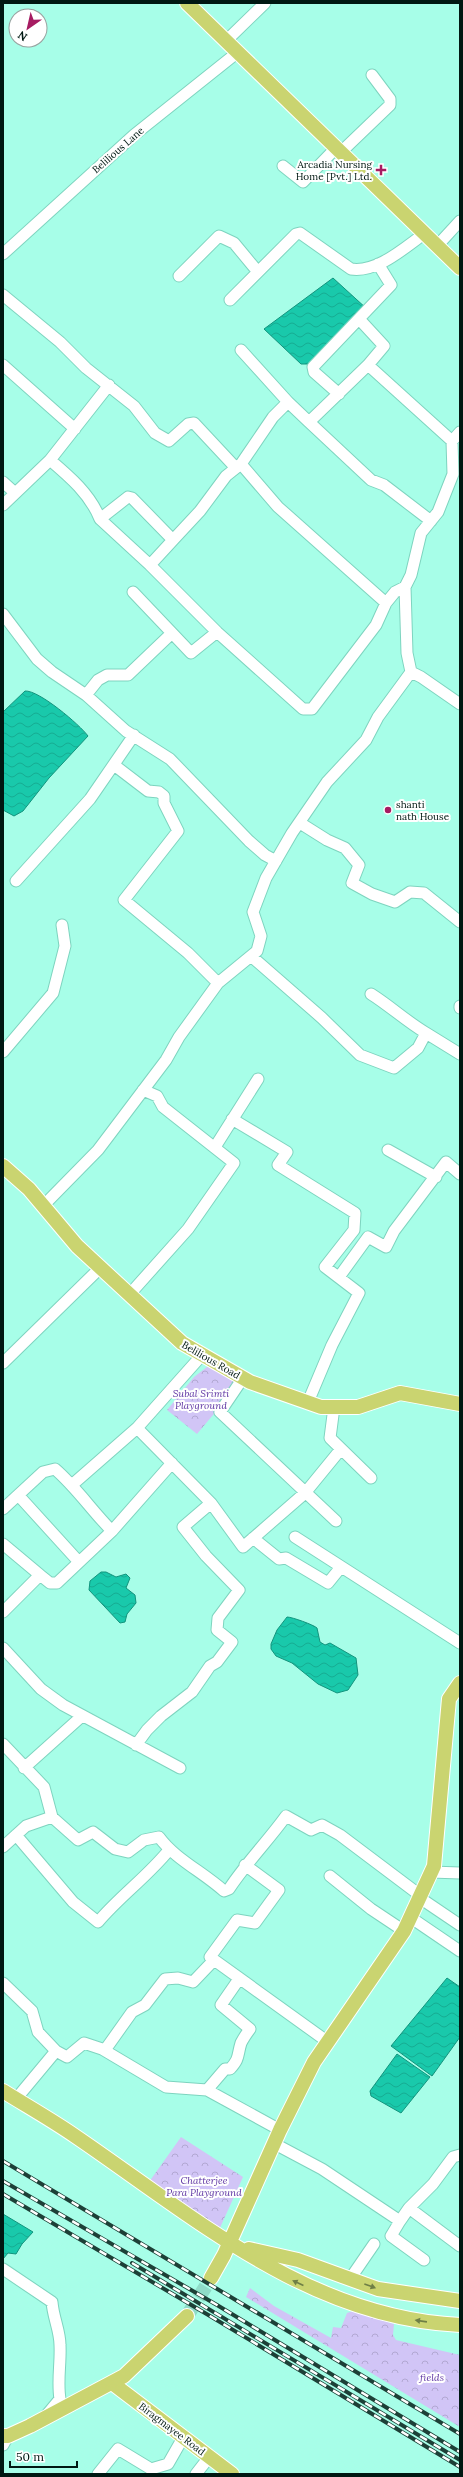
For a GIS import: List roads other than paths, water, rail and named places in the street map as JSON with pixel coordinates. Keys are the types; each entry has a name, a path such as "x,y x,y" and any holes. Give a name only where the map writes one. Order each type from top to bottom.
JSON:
{"main road":[{"path":"187,3 460,268"},
{"name":"Belilious Road","path":"3,1166 29,1189 77,1246 182,1343 243,1378 321,1407 358,1407 400,1393 460,1404"},
{"path":"211,2278 234,2245 280,2130 314,2062 404,1932 434,1866 449,1699 456,1698 460,1683"},
{"path":"3,2091 74,2135 203,2227 280,2274 332,2298 397,2317 460,2325"},
{"path":"234,2245 298,2260 378,2289 460,2301"},
{"path":"5,2439 124,2376 187,2316"},
{"name":"Biragmayee Road","path":"112,2383 184,2436 232,2474"}],"street":[{"path":"226,40 265,3"},
{"name":"Belilious Lane","path":"3,254 134,135 238,52"},
{"path":"283,166 303,182 390,105 390,99 372,75"},
{"path":"436,246 460,221"},
{"path":"230,300 296,234 300,233 351,269 362,271 378,264 424,234"},
{"path":"179,276 218,236 234,243 258,272"},
{"path":"339,394 314,372 313,367 360,320 391,285 378,264"},
{"path":"3,295 60,342 86,368 134,406 155,433 165,439 171,440 188,424 194,423 278,506 386,603"},
{"path":"309,422 368,365 384,346 360,320"},
{"path":"241,350 288,402 371,480 384,485 431,521"},
{"path":"3,365 75,429"},
{"path":"368,365 452,441"},
{"path":"3,505 14,492 50,460 109,385"},
{"path":"150,564 200,511 226,476 239,466 273,417 288,402"},
{"path":"43,1206 98,1150 166,1060 179,1036 218,983 257,951 261,936 253,912 266,878 300,822 327,782 366,740 378,717 411,672 407,653 405,587 410,575 421,533 438,512 453,474 452,441 460,432"},
{"path":"50,460 72,478 95,506 100,520 150,564 217,632 303,709 312,709 353,652 376,625 386,603 395,592 405,587"},
{"path":"3,482 14,492"},
{"path":"100,520 128,497 173,540"},
{"path":"133,592 191,653 217,632"},
{"path":"3,614 37,659 52,672 86,695 134,735 170,759 249,841 264,855 276,861"},
{"path":"86,695 98,680 107,675 128,675 172,633"},
{"path":"411,672 421,677 460,704"},
{"path":"16,881 80,811 134,735"},
{"path":"114,765 148,791 159,792 164,796 164,804 178,831 124,900 188,953 218,983"},
{"path":"300,822 327,840 345,848 360,865 352,883 372,894 395,902 410,892 424,893 460,922"},
{"path":"3,1052 53,993 65,946 62,926"},
{"path":"251,956 322,1018 360,1055 394,1068 418,1048 426,1033"},
{"path":"371,994 394,1009 400,1017 460,1054"},
{"path":"215,1147 258,1079"},
{"path":"129,1295 188,1229 234,1163 163,1107 156,1096 143,1090"},
{"path":"232,1119 286,1152 278,1165 355,1213 354,1230 325,1267 359,1293 332,1345 308,1402"},
{"path":"388,1150 436,1177"},
{"path":"339,1277 368,1237 386,1247 394,1231 446,1162 460,1174"},
{"path":"3,1363 100,1268"},
{"path":"72,1484 137,1428 202,1355"},
{"path":"243,1378 220,1412 336,1521"},
{"path":"334,1407 330,1438 371,1478"},
{"path":"137,1428 212,1504 243,1547 305,1493 341,1449"},
{"path":"3,1544 50,1583 57,1583 112,1531 172,1463"},
{"path":"3,1509 19,1496 43,1472 55,1469 72,1484 92,1512 112,1531"},
{"path":"19,1496 79,1562"},
{"path":"136,1745 147,1730 161,1716 192,1692 210,1666 226,1652 232,1642 217,1630 218,1618 239,1590 206,1556 184,1527 212,1504"},
{"path":"295,1537 460,1643"},
{"path":"253,1538 279,1559 286,1558 328,1583 341,1567"},
{"path":"3,1612 40,1575"},
{"path":"3,1648 41,1689 62,1705 180,1768"},
{"path":"24,1768 82,1716"},
{"path":"3,1744 24,1768 44,1787 52,1816 78,1840 94,1832 115,1849 128,1852 144,1840 158,1837 169,1850 204,1873 224,1891 228,1889 245,1864 271,1836 286,1816 311,1830 322,1825 340,1835 418,1893 419,1900 460,1925"},
{"path":"3,1848 26,1826 52,1816"},
{"path":"16,1835 73,1902 98,1922 135,1884 150,1873 169,1850"},
{"path":"245,1864 279,1890 255,1923 237,1920 210,1957 239,1979 269,1997 328,2042"},
{"path":"431,1872 460,1873"},
{"path":"330,1876 371,1909 404,1932"},
{"path":"410,1917 460,1951"},
{"path":"105,2050 132,2012 145,2005 165,1979 178,1978 193,1982 214,1960"},
{"path":"207,2090 225,2069 230,2069 236,2063 241,2052 241,2043 250,2029 221,2005 239,1979"},
{"path":"3,1983 32,2011 38,2032 56,2051 68,2057 84,2043 97,2046 166,2087 207,2090 280,2130"},
{"path":"16,2099 56,2051"},
{"path":"275,2144 322,2170 400,2221"},
{"path":"424,2260 391,2236 409,2208 433,2184 453,2157 460,2155"},
{"path":"409,2208 460,2246"},
{"path":"350,2279 374,2244"},
{"path":"3,2269 52,2302 52,2317 60,2343 58,2386 60,2398 43,2419"},
{"path":"98,2474 118,2449 152,2469 168,2464 184,2436"},
{"path":"196,2474 210,2456"}],"water":[{"path":"333,278 367,309 312,364 301,364 264,329"},
{"path":"25,691 40,696 59,709 77,724 88,736 49,778 23,811 14,816 3,810 3,712"},
{"path":"101,1572 106,1572 116,1577 126,1574 130,1578 126,1588 135,1595 136,1603 127,1614 125,1622 120,1623 89,1590 90,1581"},
{"path":"287,1617 308,1623 317,1628 320,1642 325,1645 330,1643 356,1658 358,1675 348,1690 337,1693 318,1684 292,1663 276,1656 271,1649 271,1644 277,1630"},
{"path":"447,1978 460,1987 460,2037 432,2076 391,2046"},
{"path":"397,2054 430,2077 401,2113 371,2096 370,2091"},
{"path":"3,2214 33,2232 22,2244 16,2254 8,2253 3,2259"}],"tunnel":[{"path":"187,2316 211,2278"}],"railway":[{"path":"3,2161 460,2434"},
{"path":"3,2181 217,2305 460,2452"},
{"path":"3,2194 210,2316 460,2467"},
{"path":"132,2263 460,2460"}],"place":[{"name":"Arcadia Nursing Home [Pvt.] Ltd.","path":"381,170"},
{"name":"shanti nath House","path":"388,810"}],"park label":[{"name":"Subal Srimti Playground","path":"201,1398"},
{"name":"Chatterjee Para Playground","path":"204,2186"},
{"name":"fields","path":"432,2377"}]}
